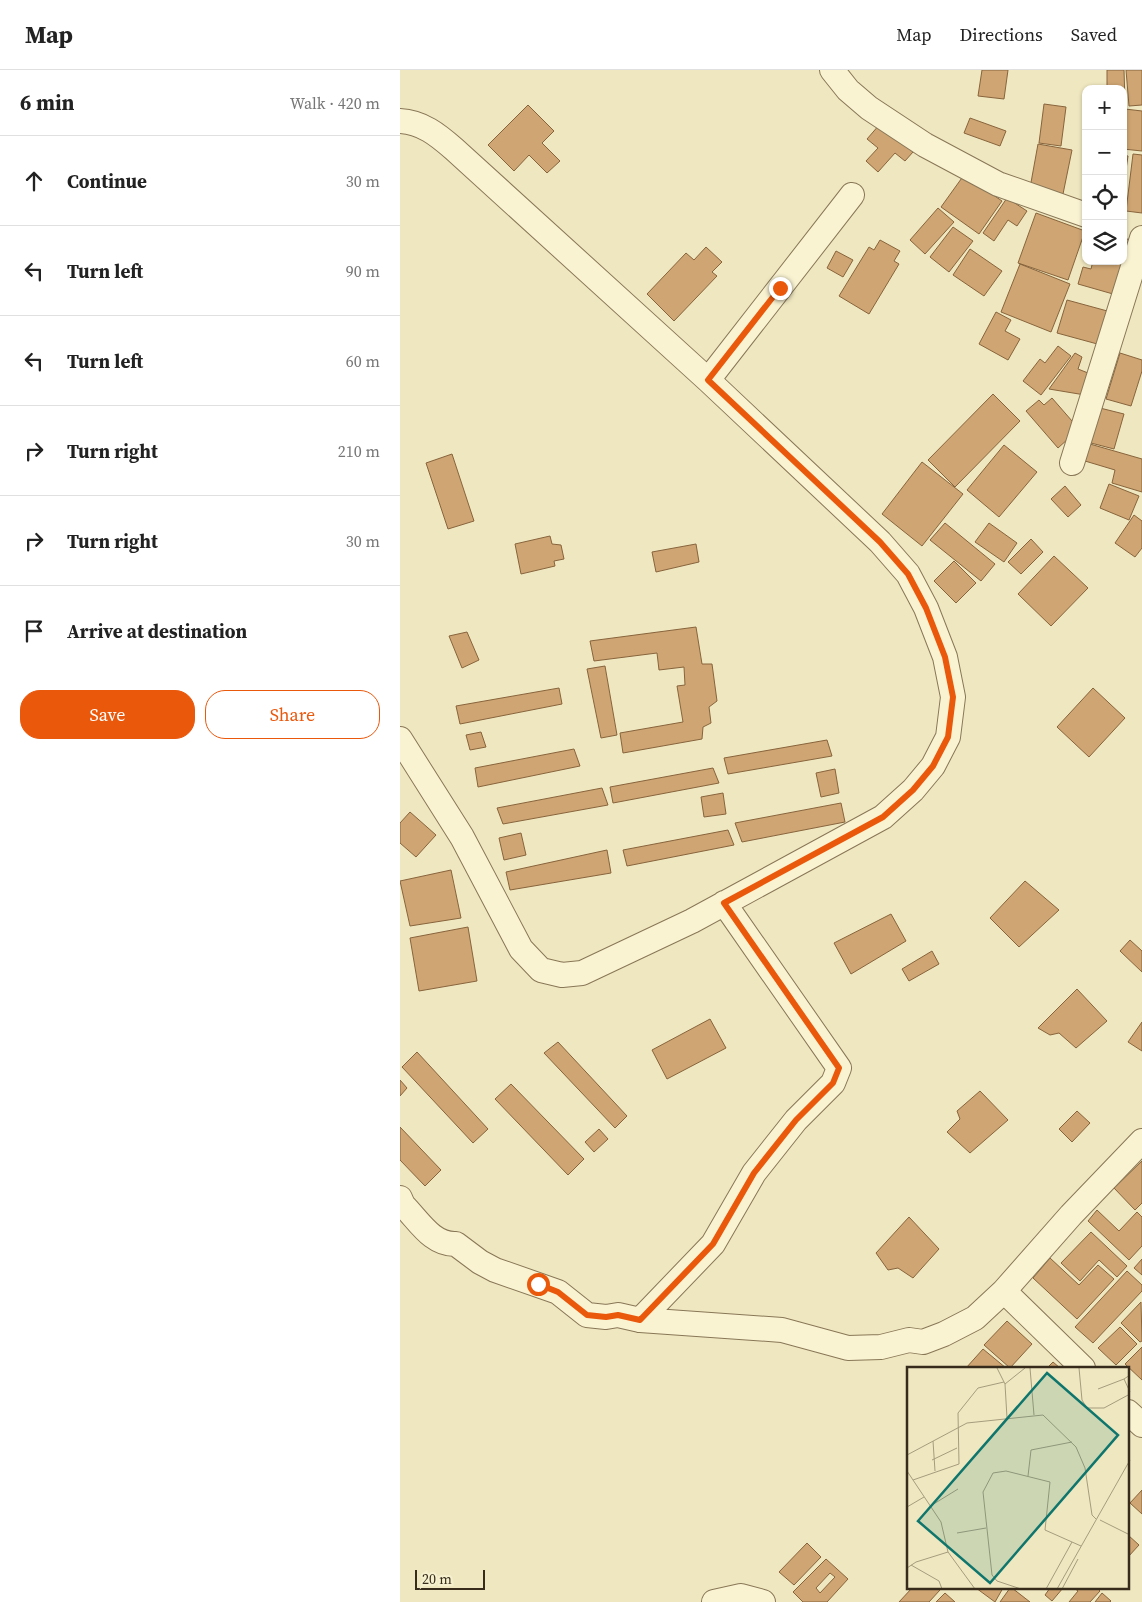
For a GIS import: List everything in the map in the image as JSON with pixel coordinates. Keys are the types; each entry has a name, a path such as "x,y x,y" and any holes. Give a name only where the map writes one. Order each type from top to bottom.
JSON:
{"street":[{"path":"832,70 848,90 869,108 925,145 998,184 1082,214"},
{"path":"400,121 410,122 432,131 454,149 708,380 880,542 908,574 926,608 945,657 953,697 948,737 933,766 913,790 883,817 692,921 582,973 562,975 540,970 521,949 462,837 400,739"},
{"path":"708,380 852,195"},
{"path":"1127,229 1142,234"},
{"path":"1072,463 1142,238"},
{"path":"640,1320 713,1244 754,1173 796,1120 833,1083 839,1068 724,903"},
{"path":"400,1198 403,1205 440,1242 456,1244 480,1262 495,1270 558,1292 587,1315 606,1317 618,1315 640,1320 782,1330 848,1348 881,1347 909,1340 923,1342 944,1334 974,1318 1004,1291 1142,1141"},
{"path":"1004,1291 1082,1367"},
{"path":"1130,1414 1142,1426"},
{"path":"714,1602 741,1596 764,1602"}],"building":[{"path":"982,70 1008,70 1004,99 978,96"},
{"path":"1107,70 1124,70 1124,85 1107,85"},
{"path":"1126,70 1142,70 1142,105 1129,106"},
{"path":"1044,104 1066,107 1061,146 1039,143"},
{"path":"528,105 554,131 542,143 560,161 547,173 529,155 514,171 488,145"},
{"path":"1127,109 1142,111 1142,151 1127,149"},
{"path":"970,118 1006,131 1000,146 964,133"},
{"path":"880,124 913,152 905,161 895,153 878,172 866,161 878,148 867,139"},
{"path":"1038,144 1072,150 1063,194 1030,188"},
{"path":"1133,154 1142,155 1142,213 1127,211"},
{"path":"964,175 1002,201 979,234 941,207"},
{"path":"1007,198 1027,211 1017,226 1008,220 994,241 983,233"},
{"path":"938,208 954,222 925,254 910,240"},
{"path":"1036,213 1082,230 1082,240 1068,280 1018,263"},
{"path":"953,227 973,241 949,272 930,257"},
{"path":"1127,239 1135,241 1120,296 1078,284 1083,267 1091,269 1092,265 1127,265"},
{"path":"880,240 900,251 894,261 899,264 869,314 839,296 869,247 874,250"},
{"path":"706,247 722,262 712,272 717,276 674,321 647,294 686,253 694,260"},
{"path":"970,249 1002,271 984,296 953,275"},
{"path":"836,251 853,260 843,277 827,268"},
{"path":"1020,264 1070,284 1051,332 1001,312"},
{"path":"1067,300 1111,312 1101,345 1057,333"},
{"path":"996,312 1011,320 1005,331 1020,339 1008,360 979,344"},
{"path":"1058,346 1071,356 1041,395 1023,381 1040,359 1045,363"},
{"path":"1075,353 1082,357 1078,369 1093,375 1085,395 1049,389"},
{"path":"1120,353 1142,360 1142,371 1131,406 1106,399"},
{"path":"993,394 1020,421 955,487 928,460"},
{"path":"1052,398 1079,429 1058,448 1026,411 1039,400 1044,405"},
{"path":"1100,408 1124,414 1114,449 1091,443"},
{"path":"1090,444 1142,459 1142,492 1112,483 1115,470 1085,461"},
{"path":"1004,445 1037,472 999,517 967,490"},
{"path":"452,454 474,521 448,529 426,463"},
{"path":"922,462 963,494 922,546 882,514"},
{"path":"1109,484 1139,496 1129,520 1100,508"},
{"path":"1065,486 1081,505 1068,517 1051,499"},
{"path":"1134,515 1142,521 1142,548 1135,557 1115,543"},
{"path":"945,523 995,564 981,581 930,540"},
{"path":"989,523 1017,543 1004,562 975,542"},
{"path":"550,536 552,544 561,545 564,559 554,561 555,566 521,574 515,544"},
{"path":"1031,539 1043,552 1021,574 1008,562"},
{"path":"696,544 699,562 656,572 652,552"},
{"path":"1054,556 1088,588 1051,626 1018,594"},
{"path":"954,561 976,583 956,603 934,581"},
{"path":"696,627 702,664 712,664 717,701 709,707 711,723 703,727 702,739 623,753 620,733 683,722 677,686 685,685 684,667 659,670 657,653 594,661 590,641"},
{"path":"467,632 479,660 462,668 449,636"},
{"path":"605,666 617,735 601,738 587,669"},
{"path":"559,688 562,704 460,724 456,706"},
{"path":"1093,688 1125,718 1089,757 1057,727"},
{"path":"481,732 486,747 470,750 466,735"},
{"path":"827,740 832,756 728,774 724,758"},
{"path":"574,749 580,766 478,787 475,768"},
{"path":"713,768 719,783 613,803 610,787"},
{"path":"835,769 839,793 821,797 816,773"},
{"path":"602,788 608,805 503,824 497,808"},
{"path":"723,793 726,814 704,817 701,797"},
{"path":"841,803 845,822 742,842 735,823"},
{"path":"410,812 436,835 416,857 400,843 400,823"},
{"path":"728,830 734,845 627,866 623,850"},
{"path":"521,833 526,855 504,860 499,838"},
{"path":"607,850 611,873 510,890 506,872"},
{"path":"451,870 461,918 410,926 400,881"},
{"path":"1025,881 1059,910 1019,947 990,918"},
{"path":"891,914 906,941 851,974 834,943"},
{"path":"468,927 477,981 419,991 410,938"},
{"path":"1130,940 1142,951 1142,972 1120,951"},
{"path":"932,951 939,964 909,981 902,969"},
{"path":"1077,989 1107,1021 1076,1048 1059,1033 1050,1035 1038,1028"},
{"path":"710,1019 726,1048 667,1079 652,1050"},
{"path":"1142,1022 1142,1051 1128,1042"},
{"path":"558,1042 627,1116 615,1128 544,1053"},
{"path":"417,1052 488,1129 473,1143 402,1067"},
{"path":"400,1080 407,1088 400,1096"},
{"path":"511,1084 584,1159 568,1175 495,1099"},
{"path":"980,1091 1008,1120 970,1153 947,1132 960,1119 957,1111"},
{"path":"1077,1111 1090,1123 1072,1142 1059,1129"},
{"path":"400,1127 441,1170 425,1186 400,1160"},
{"path":"599,1129 608,1139 594,1152 585,1142"},
{"path":"1142,1161 1142,1203 1135,1210 1114,1188"},
{"path":"1097,1210 1119,1231 1137,1212 1142,1217 1142,1246 1129,1260 1088,1221"},
{"path":"909,1217 939,1249 913,1278 898,1268 888,1270 876,1253"},
{"path":"1091,1232 1127,1266 1117,1277 1099,1260 1080,1281 1061,1263"},
{"path":"1050,1258 1079,1285 1098,1265 1114,1279 1077,1319 1033,1278"},
{"path":"1142,1259 1142,1275 1134,1268"},
{"path":"1127,1271 1142,1285 1142,1291 1093,1343 1075,1327"},
{"path":"1141,1302 1142,1341 1140,1342 1121,1323"},
{"path":"1007,1321 1032,1344 1011,1367 984,1345"},
{"path":"1120,1327 1137,1344 1116,1365 1098,1348"},
{"path":"1142,1347 1142,1380 1125,1364"},
{"path":"983,1349 1005,1367 967,1367"},
{"path":"1053,1362 1059,1367 1048,1367"},
{"path":"1142,1490 1142,1514 1130,1503"},
{"path":"1130,1537 1139,1545 1130,1555"},
{"path":"807,1543 821,1557 794,1585 779,1572"},
{"path":"826,1559 848,1579 827,1602 803,1602 793,1592","holes":["830,1573 835,1577 820,1593 816,1588"]},
{"path":"910,1590 940,1590 929,1602 899,1602"},
{"path":"979,1590 1002,1590 995,1602"},
{"path":"1009,1590 1015,1590 1030,1602 1000,1602"},
{"path":"1049,1590 1061,1590 1052,1601 1045,1595"},
{"path":"1077,1590 1100,1591 1090,1602 1069,1602 1078,1591"},
{"path":"945,1593 955,1602 936,1602"},
{"path":"1102,1593 1111,1601 1110,1602 1095,1602"}],"route":[{"path":"538,1284 558,1292 587,1315 595,1317 631,1316 640,1320 694,1266 713,1244 739,1203 754,1173 796,1120 833,1083 839,1068 724,903 883,817 913,790 933,766 948,737 953,697 945,657 926,608 908,574 880,542 708,380 780,288"}]}
